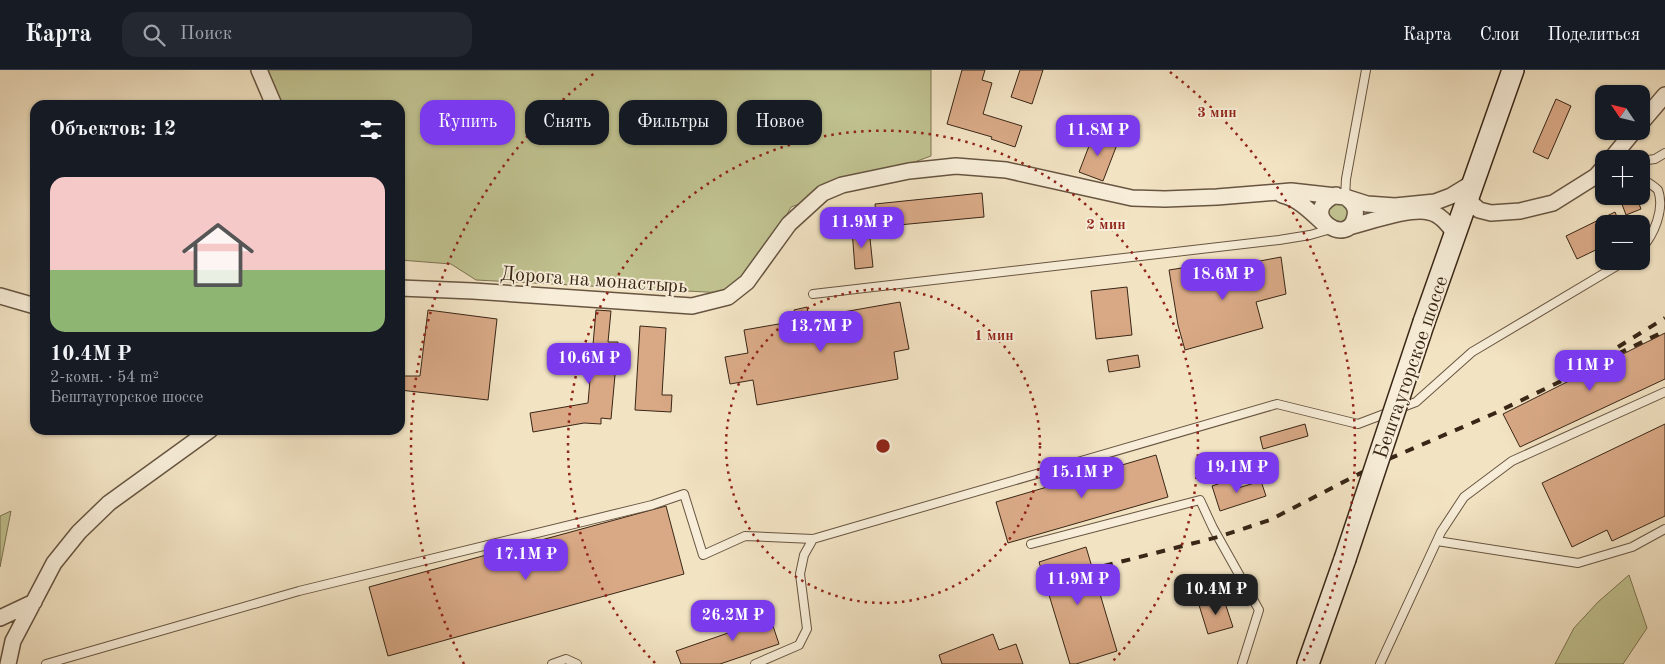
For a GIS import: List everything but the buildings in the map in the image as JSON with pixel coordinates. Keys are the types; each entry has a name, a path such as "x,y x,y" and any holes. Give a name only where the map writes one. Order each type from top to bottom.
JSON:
{"main road":[{"name":"Бештаугорское шоссе","path":"1308,664 1424,322 1513,70"}],"street":[{"path":"259,70 272,100"},
{"path":"1650,112 1665,95"},
{"path":"1618,150 1626,140"},
{"name":"Дорога на монастырь","path":"405,288 692,306 728,296 747,282 789,224 823,193 842,185 909,171 956,166 1006,170 1132,198 1217,197 1290,191 1340,196 1367,204 1395,206 1435,202 1471,191"},
{"path":"1471,191 1479,210 1491,213 1520,210 1553,203 1595,176"},
{"path":"1271,192 1289,196 1328,226 1340,230 1416,211 1431,212 1442,219 1456,234"},
{"path":"1328,226 1321,215 1322,206 1328,199 1340,196 1352,202 1356,210 1354,220 1349,227"},
{"path":"0,296 30,305"},
{"path":"8,664 13,641 54,563 78,532 109,503 203,435"},
{"path":"0,618 34,602"}],"lane":[{"path":"1340,196 1346,178 1366,70"},
{"path":"1650,159 1665,153"},
{"path":"1650,183 1659,191 1662,199 1662,212 1658,225 1650,239"},
{"path":"813,294 1279,240 1328,226"},
{"path":"46,664 299,591 652,505 684,494 703,555 745,536 813,538 1277,404 1358,424 1416,402 1472,352 1610,270"},
{"path":"1380,664 1437,541 1464,497 1512,461 1665,392"},
{"path":"1031,544 1200,500 1213,528 1259,610 1242,664"},
{"path":"1437,541 1578,563 1632,547 1665,529"},
{"path":"754,664 799,645 807,629 800,574 804,555 813,538"},
{"path":"552,664 566,659 577,664"}],"green space":[{"path":"263,70 931,70 931,156 791,207 744,294 476,280 451,264 405,260 405,100 275,100"},
{"path":"1338,202 1345,205 1348,212 1345,219 1338,222 1331,219 1328,212 1331,205"},
{"path":"11,511 0,567 0,516"},
{"path":"1629,575 1647,628 1623,664 1555,664 1574,628 1598,602"}],"railway":[{"path":"1618,347 1665,318"},
{"path":"1104,566 1218,537 1270,520 1384,461 1493,414 1665,331"}]}
